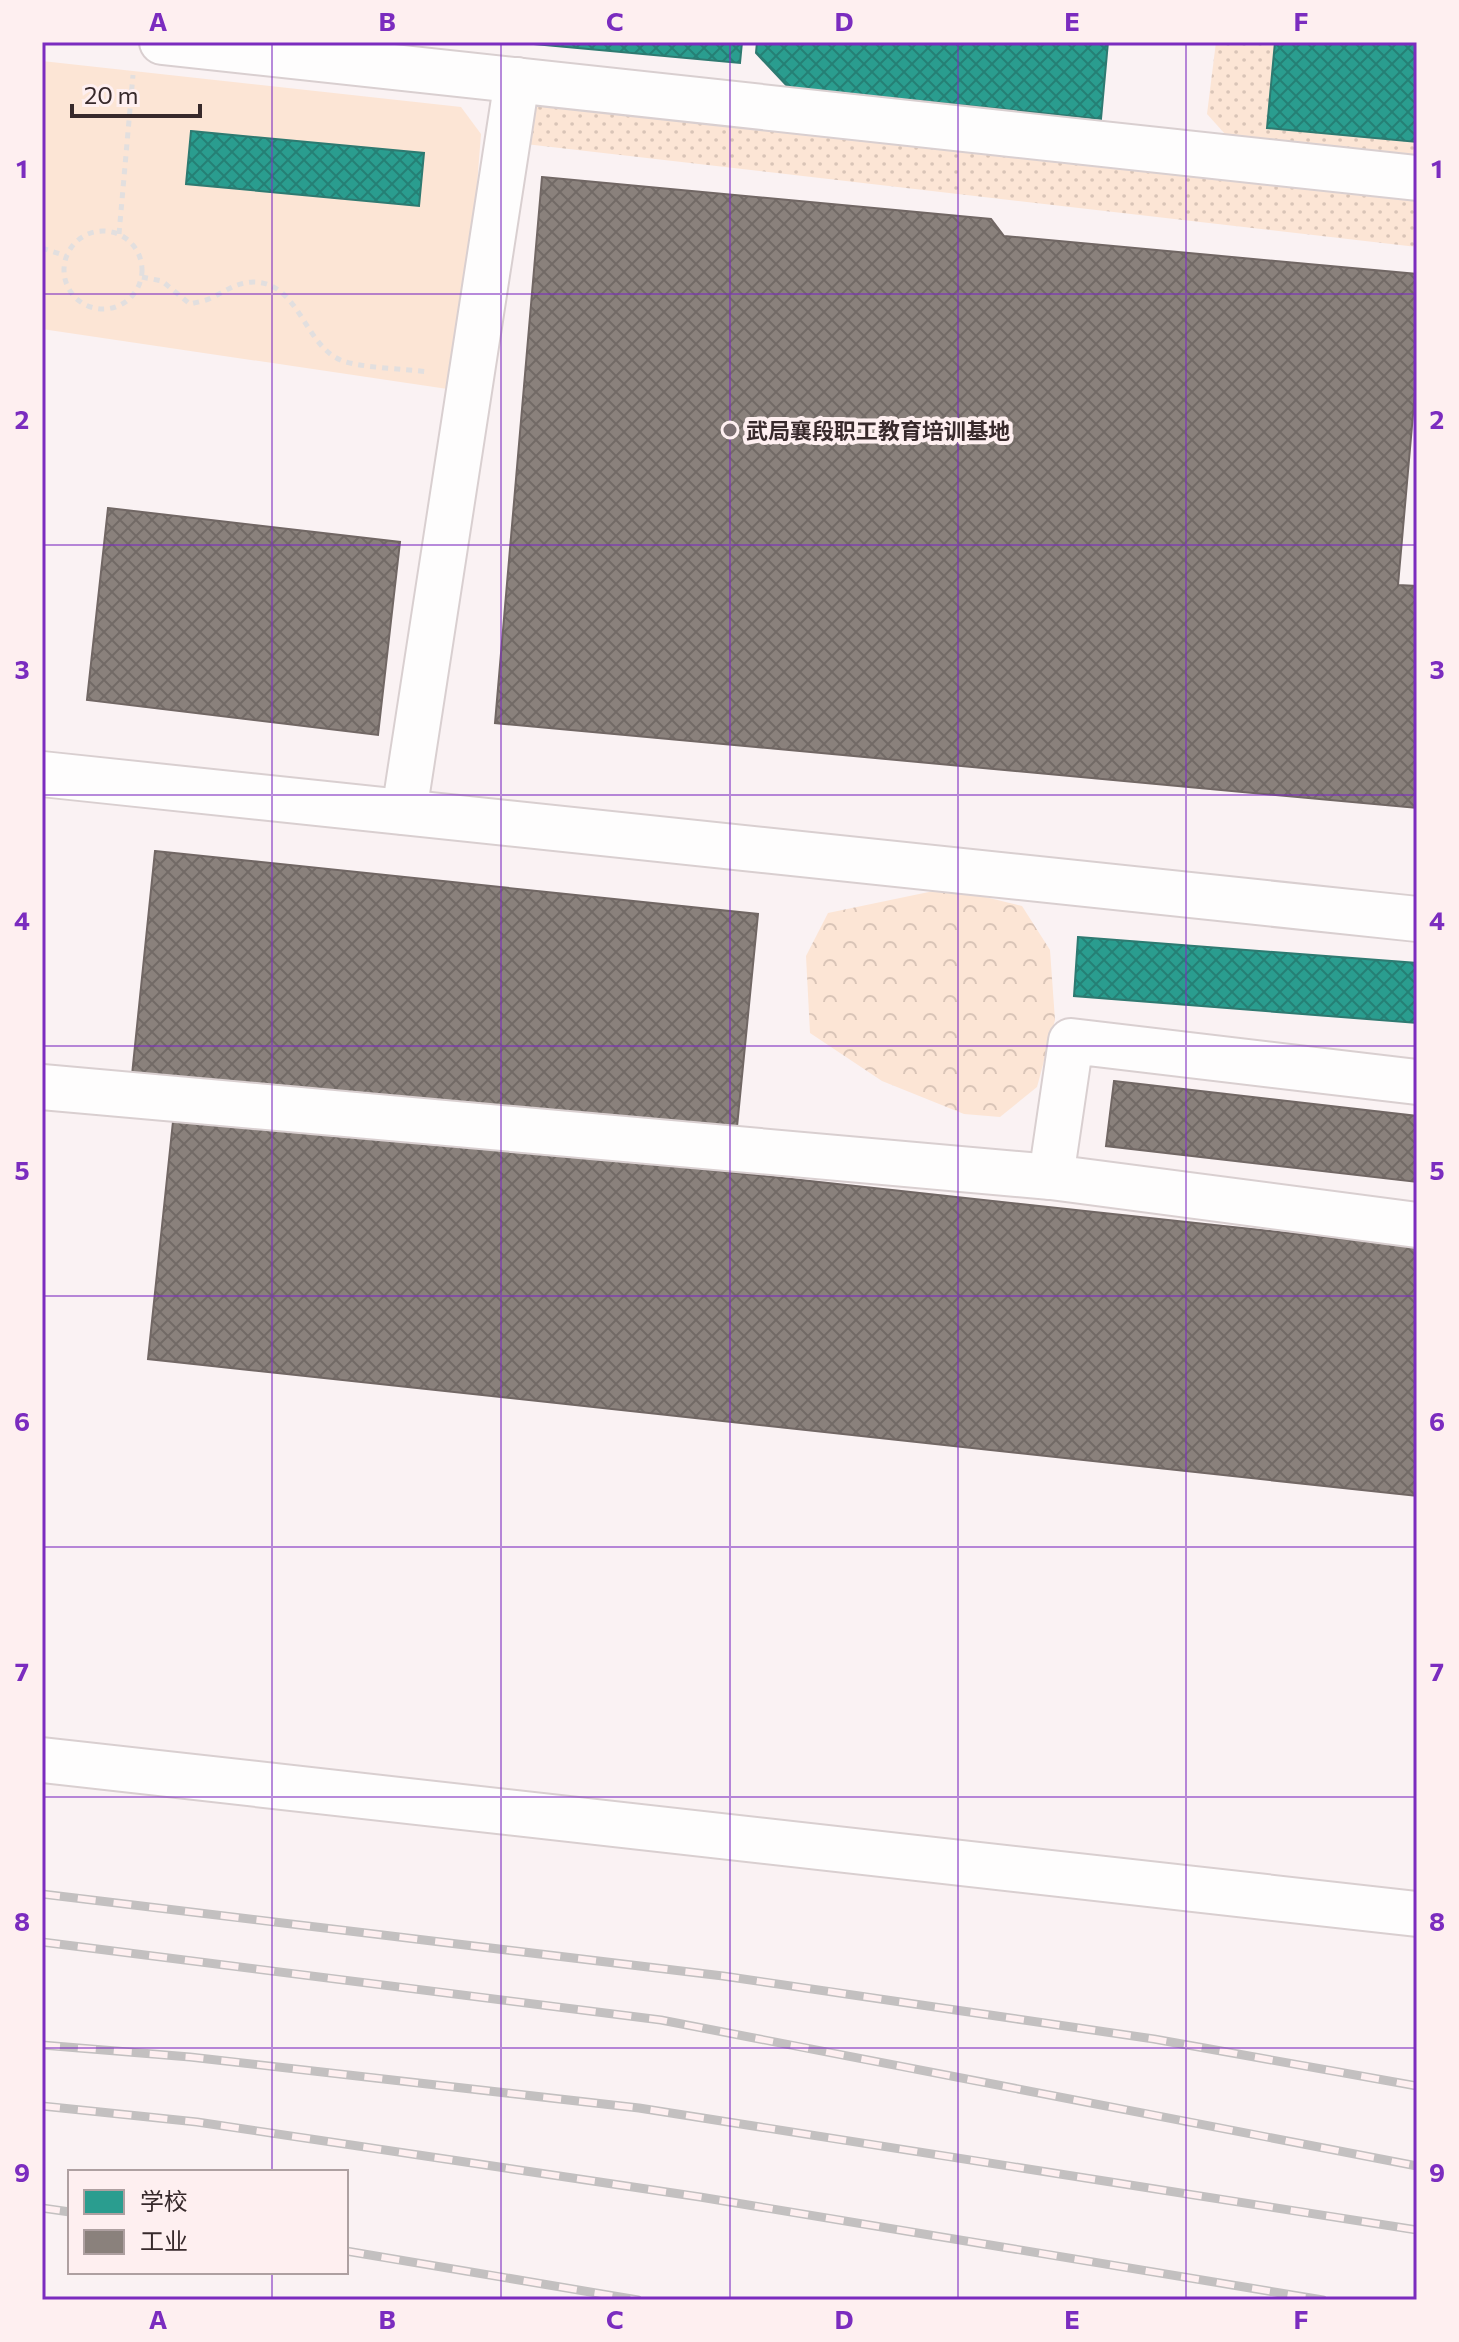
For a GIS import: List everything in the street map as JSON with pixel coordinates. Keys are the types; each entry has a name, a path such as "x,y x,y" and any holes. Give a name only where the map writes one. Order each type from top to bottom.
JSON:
{"lane":[{"path":"147,57 517,80 1417,178"},
{"path":"404,812 517,80"},
{"path":"42,774 1417,919"},
{"path":"1051,1177 1071,1041 1417,1082"},
{"path":"42,1087 1051,1177 1417,1225"},
{"path":"42,1760 1417,1914"}],"path":[{"path":"119,234 147,57"},
{"path":"106,231 119,234 130,241 137,252 142,264 142,277 129,300 105,309 92,308 72,293 66,282 66,256 82,236 106,231"},
{"path":"42,248 66,256"},
{"path":"142,277 162,281 190,304 212,298 232,285 256,282 277,290 293,305 318,343 343,361 471,378"}],"green space":[{"path":"1216,42 1417,42 1417,166 1234,144 1207,114"},
{"path":"42,61 461,107 481,134 461,391 42,329"},
{"path":"517,80 1417,178 1417,247 508,142"},
{"path":"948,888 1022,906 1050,950 1055,1020 1037,1087 1000,1117 964,1114 882,1081 810,1033 806,956 828,913"}],"building: 学校":[{"path":"512,42 742,42 740,63"},
{"path":"757,42 1108,42 1101,119 789,88 756,53"},
{"path":"1275,42 1417,42 1417,142 1267,128"},
{"path":"191,131 424,153 419,206 186,184"},
{"path":"1078,937 1417,963 1417,1023 1074,996"}],"building: 工业":[{"path":"542,177 991,219 1004,236 1417,274 1417,369 1398,585 1417,586 1417,808 495,723"},
{"path":"108,508 400,542 378,735 87,700"},
{"path":"155,851 758,914 736,1137 132,1075"},
{"path":"1114,1081 1417,1116 1417,1182 1106,1146"},
{"path":"174,1112 1417,1247 1417,1496 148,1359"}],"railway":[{"path":"42,1894 723,1976 1154,2039 1417,2086"},
{"path":"42,1942 661,2020 1417,2166"},
{"path":"42,2045 190,2057 639,2108 1417,2230"},
{"path":"42,2106 197,2122 700,2197 1323,2300"},
{"path":"42,2208 68,2212"},
{"path":"348,2251 638,2300"}],"place":[{"name":"武局襄段职工教育培训基地","path":"730,430"}]}
